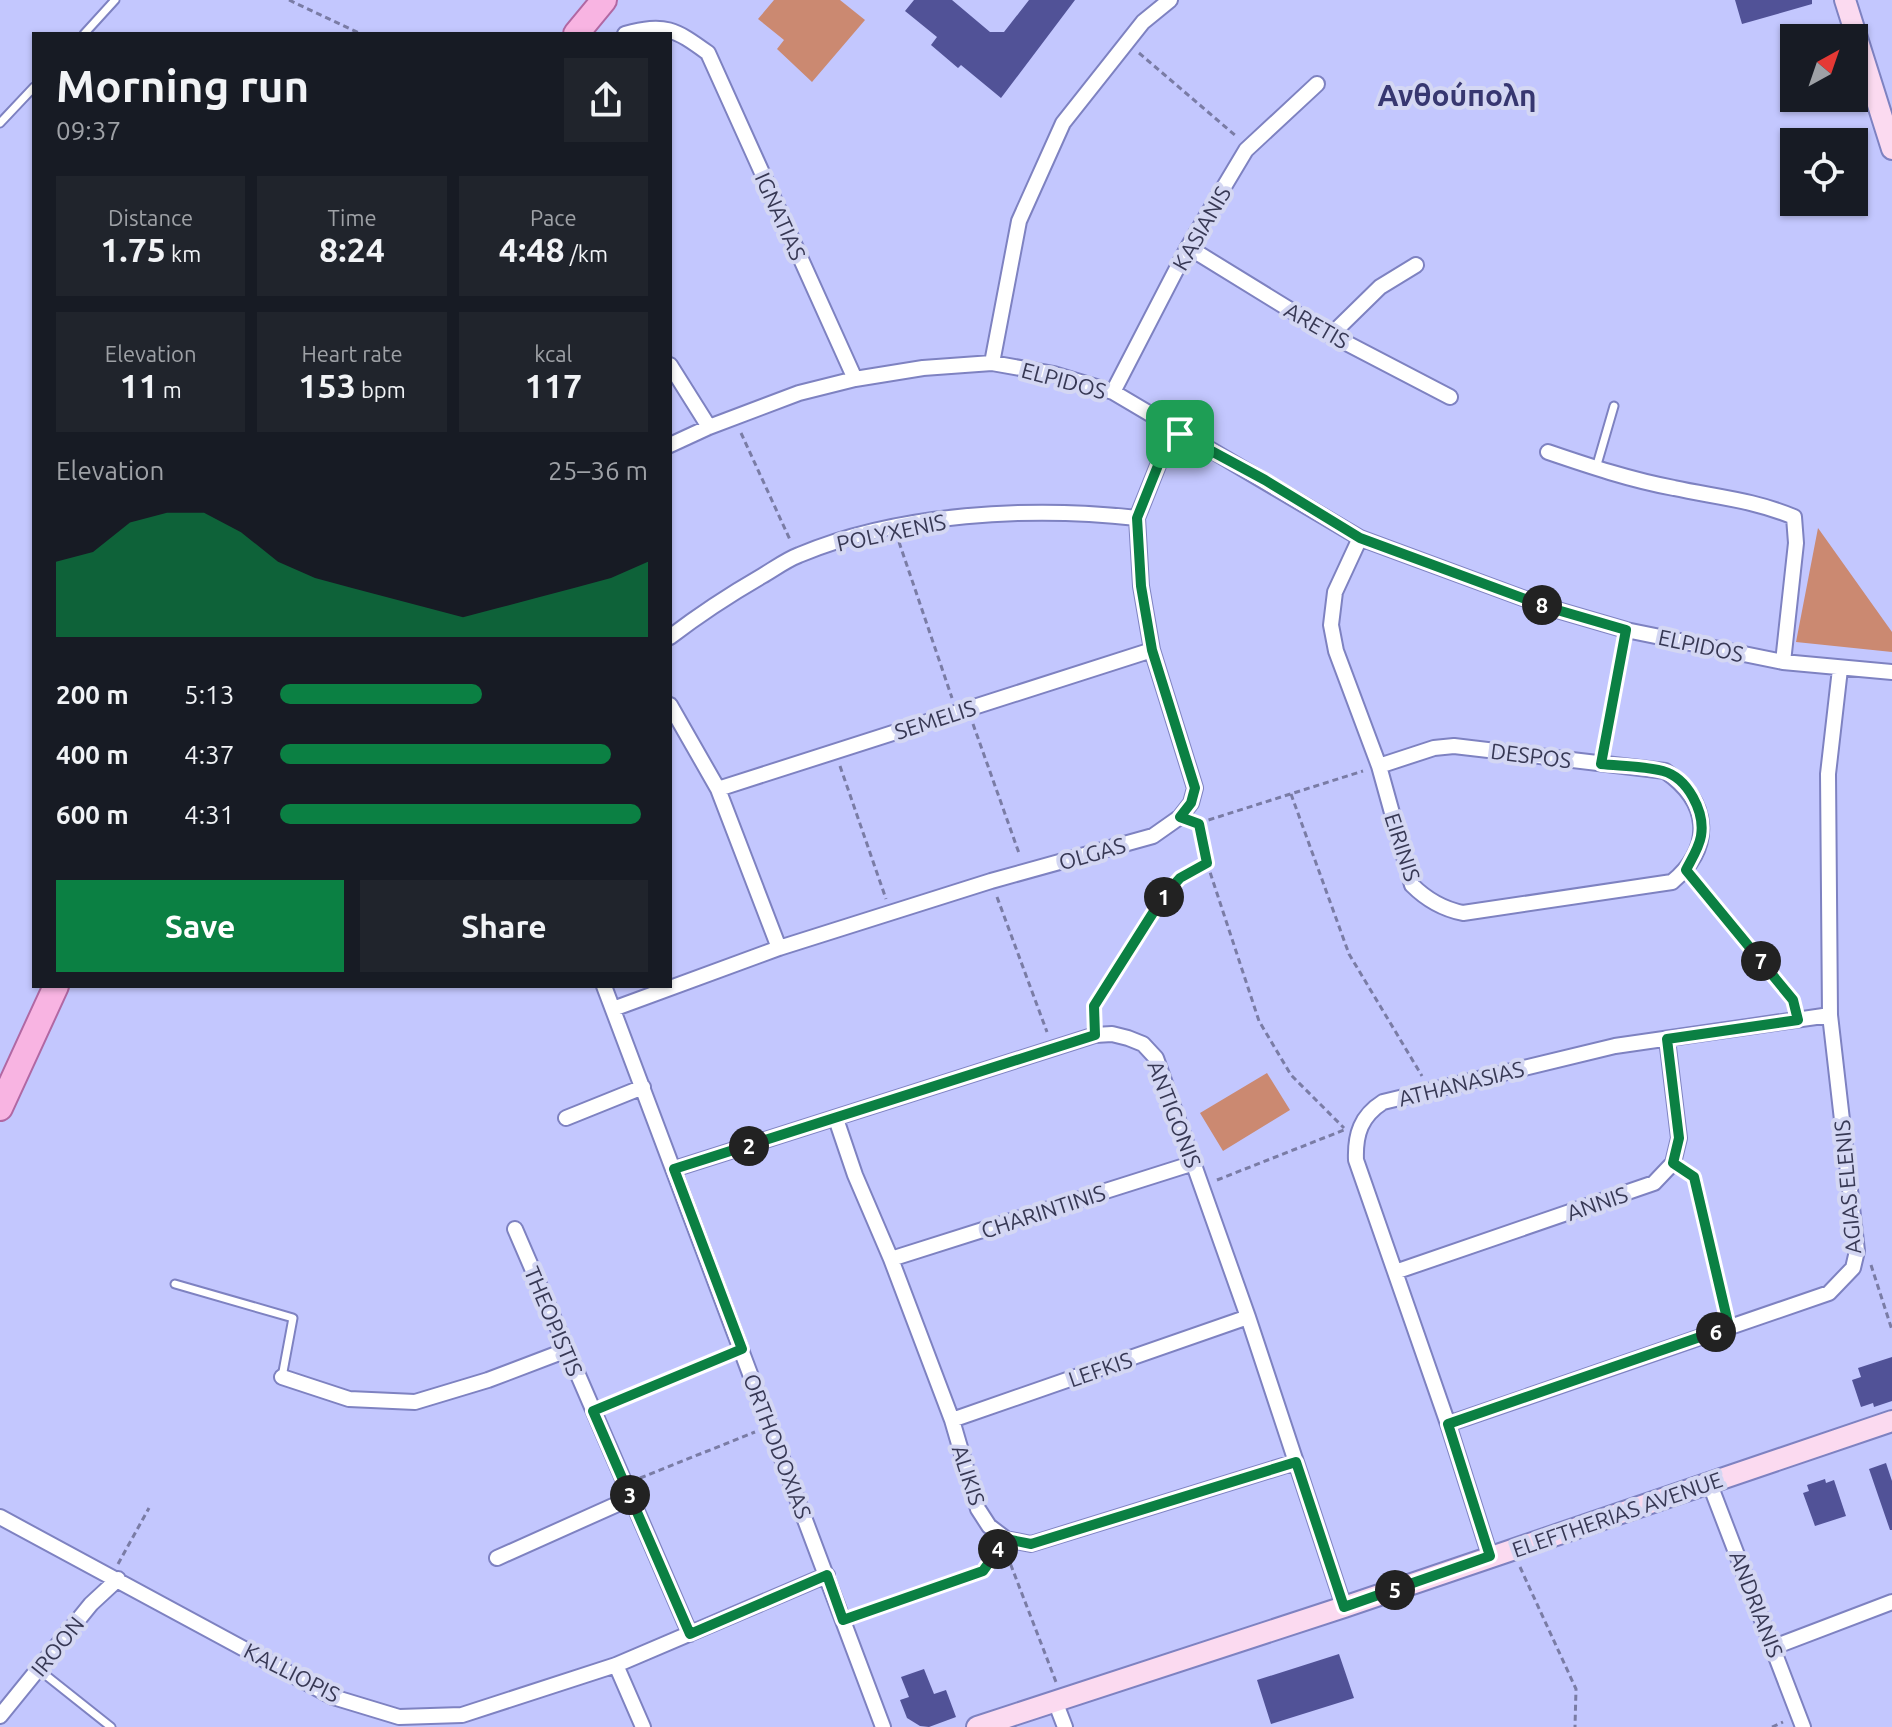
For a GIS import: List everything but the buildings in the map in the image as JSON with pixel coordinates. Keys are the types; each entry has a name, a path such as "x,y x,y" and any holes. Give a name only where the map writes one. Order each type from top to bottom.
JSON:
{"main road":[{"path":"578,32 604,0"},
{"path":"1845,0 1892,149"},
{"path":"0,1108 55,988"},
{"name":"ELEFTHERIAS AVENUE","path":"977,1727 1344,1607 1892,1421"}],"street":[{"path":"992,363 1019,221 1063,123 1143,22 1170,0"},
{"name":"IGNATIAS","path":"632,32 651,27 680,33 708,53 855,379"},
{"name":"KASIANIS","path":"1113,392 1188,247 1249,147 1317,84"},
{"name":"ARETIS","path":"1188,247 1331,335 1450,397"},
{"path":"1331,335 1380,287 1416,265"},
{"name":"ELPIDOS","path":"672,444 799,393 855,379 923,368 992,363 1054,374 1113,392 1360,538 1547,607 1626,630 1783,662 1892,672"},
{"path":"672,368 709,427"},
{"path":"1180,434 1159,463 1137,518 1141,586 1152,650 1195,788 1191,803 1180,817"},
{"path":"1548,452 1672,488 1765,504 1794,517 1796,543 1783,662"},
{"name":"POLYXENIS","path":"672,635 712,605 797,555 851,537 894,527 994,513 1076,513 1137,518"},
{"name":"EIRINIS","path":"1360,538 1335,592 1331,625 1336,651 1379,766 1412,885 1446,910 1463,913 1672,882 1686,870"},
{"name":"SEMELIS","path":"718,789 1152,650"},
{"name":"AGIAS ELENIS","path":"1448,1424 1829,1293 1853,1268 1857,1251 1830,1015 1828,774 1840,669"},
{"path":"672,708 718,789 779,948"},
{"name":"DESPOS","path":"1379,766 1434,748 1454,746 1665,771 1681,782 1696,802 1702,823 1701,840 1686,870"},
{"name":"OLGAS","path":"672,987 779,948 991,881 1153,836 1180,817"},
{"name":"ORTHODOXIAS","path":"605,988 883,1727"},
{"name":"OLGAS","path":"613,1009 670,988"},
{"name":"ATHANASIAS","path":"1490,1556 1448,1424 1356,1160 1360,1125 1370,1110 1383,1102 1615,1046 1830,1015"},
{"name":"ANTIGONIS","path":"674,1169 1095,1035 1112,1034 1143,1044 1156,1058 1203,1186 1344,1607"},
{"path":"1667,1039 1679,1138 1673,1163"},
{"path":"566,1118 643,1087"},
{"name":"ALIKIS","path":"836,1119 855,1175 891,1259 952,1420 978,1509 989,1526 1006,1539"},
{"name":"CHARINTINIS","path":"891,1259 1194,1163"},
{"name":"ANNIS","path":"1395,1272 1654,1183 1673,1163"},
{"name":"THEOPISTIS","path":"515,1229 690,1634"},
{"name":"LEFKIS","path":"952,1420 1248,1317"},
{"path":"282,1377 349,1399 415,1402 488,1380 567,1350"},
{"path":"1006,1539 1031,1544 1296,1462"},
{"name":"ANDRIANIS","path":"1709,1482 1803,1727"},
{"path":"497,1558 628,1491"},
{"name":"KALLIOPIS","path":"0,1517 333,1697 399,1717 462,1715 616,1665 827,1575"},
{"name":"IROON","path":"0,1716 115,1577"},
{"path":"1774,1647 1892,1602"},
{"path":"616,1665 643,1727"},
{"path":"1059,1700 1065,1727"}],"lane":[{"path":"86,32 115,0"},
{"path":"0,123 32,89"},
{"path":"1596,468 1614,406"},
{"path":"175,1284 293,1318 282,1377"},
{"path":"38,1669 111,1727"}],"path":[{"path":"289,0 357,32"},
{"path":"1127,42 1249,147"},
{"path":"735,418 797,555"},
{"path":"894,527 1025,872"},
{"path":"1601,764 1626,630"},
{"path":"835,751 890,913"},
{"path":"1180,817 1199,824 1379,766"},
{"path":"1291,794 1349,954 1430,1090"},
{"path":"1199,824 1207,863 1259,1021 1291,1075 1346,1130 1203,1186"},
{"path":"1095,1035 1094,1006 1156,909 1180,878 1207,863"},
{"path":"1686,870 1793,1000 1798,1020"},
{"path":"991,881 1053,1047"},
{"path":"1673,1163 1694,1177 1729,1327"},
{"path":"1857,1251 1872,1266 1892,1330"},
{"path":"593,1411 742,1349"},
{"path":"628,1491 770,1426"},
{"path":"115,1577 149,1508"},
{"path":"843,1620 983,1571 1006,1539"},
{"path":"1006,1539 1008,1560 1059,1700"},
{"path":"1511,1549 1576,1689 1575,1727"}],"shaded area":[{"path":"774,0 840,0 865,20 812,82 777,49 784,40 758,19"},
{"path":"1818,528 1892,632 1892,652 1796,642"},
{"path":"1267,1073 1290,1110 1223,1151 1200,1113"}],"district":[{"name":"Ανθούπολη","path":"1457,95"}],"route":[{"path":"1180,434 1265,480 1360,538 1547,607 1626,630 1601,764 1665,771 1681,782 1696,802 1702,823 1701,840 1686,870 1793,1000 1798,1020 1667,1039 1679,1138 1673,1163 1694,1177 1729,1327 1448,1424 1490,1556 1344,1607 1296,1462 1031,1544 1006,1539 983,1571 843,1620 827,1575 690,1634 593,1411 742,1349 674,1169 1095,1035 1094,1006 1163,897 1180,878 1207,863 1199,824 1180,817 1191,803 1195,788 1152,650 1141,586 1137,518 1159,463 1180,434"}]}
